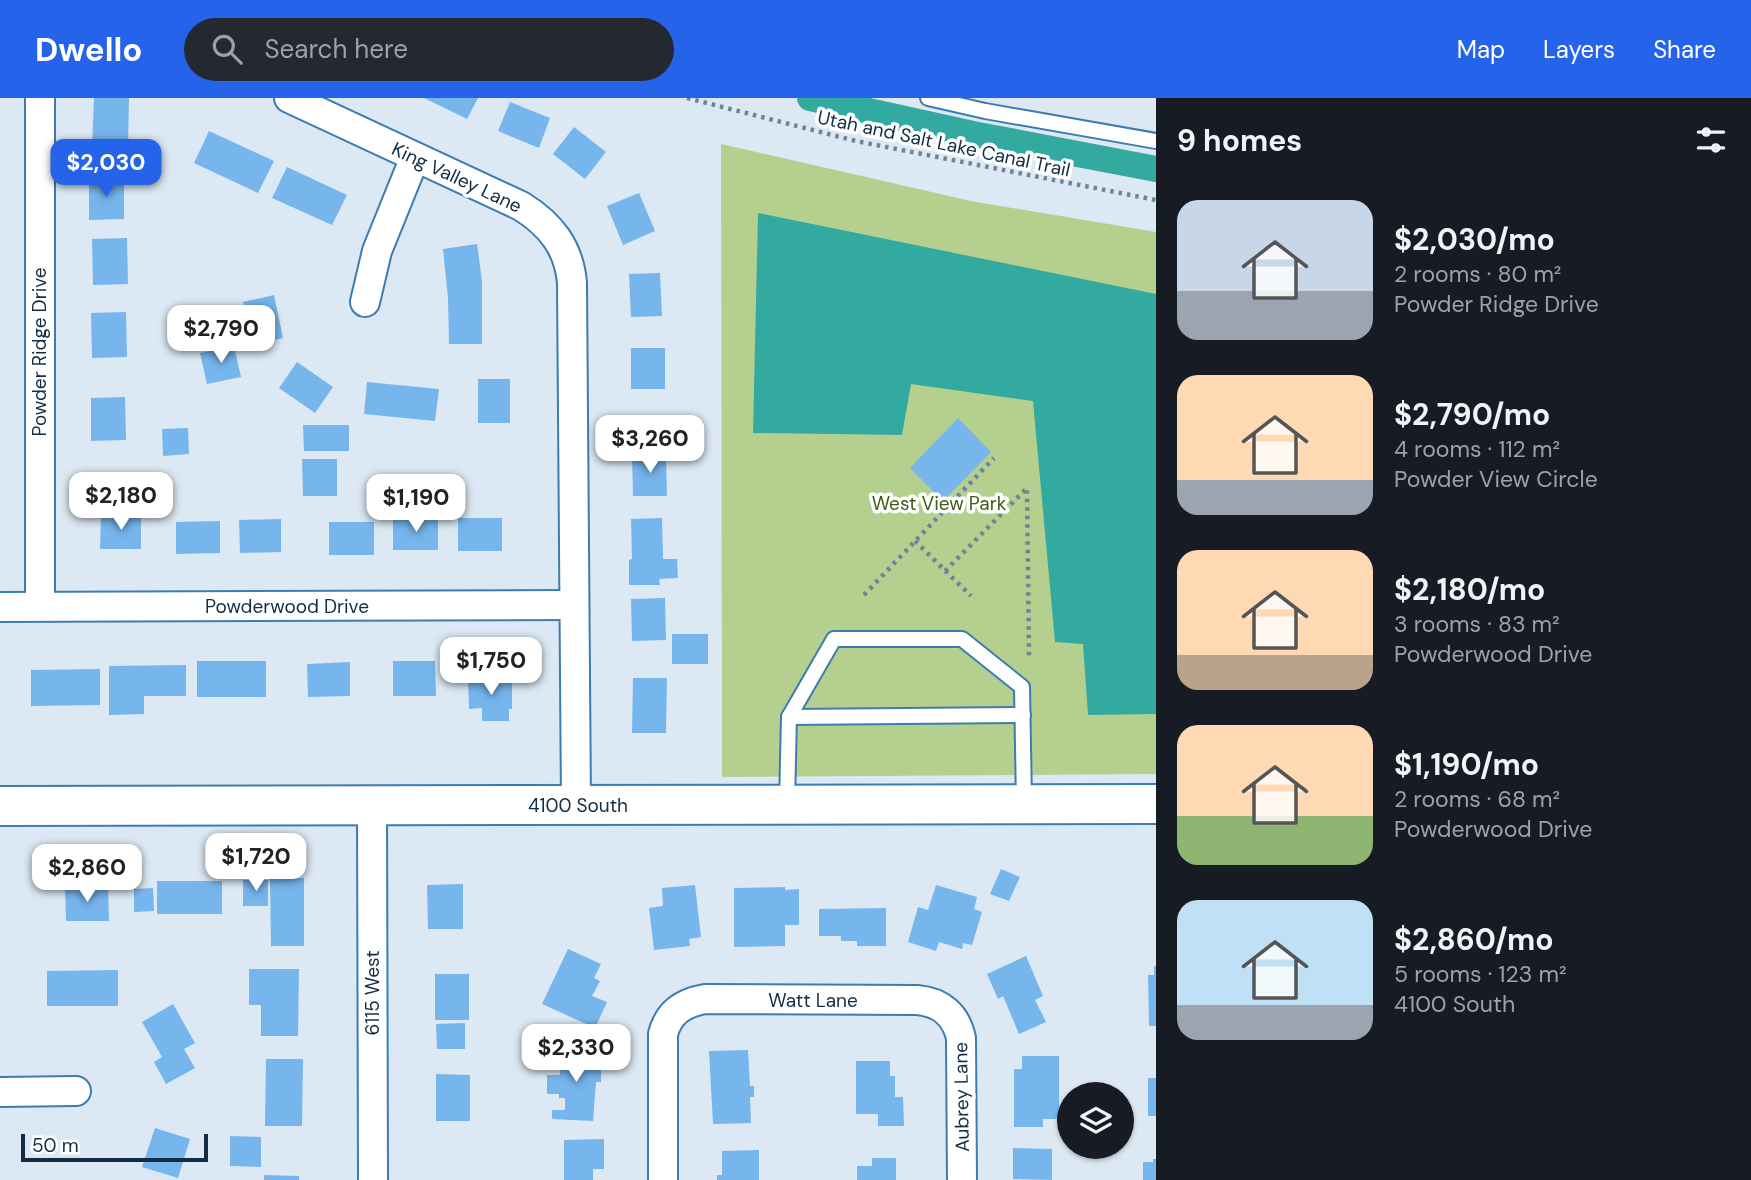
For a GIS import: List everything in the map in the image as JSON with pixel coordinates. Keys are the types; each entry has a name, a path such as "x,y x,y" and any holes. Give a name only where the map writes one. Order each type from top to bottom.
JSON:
{"main road":[{"name":"4100 South","path":"0,806 1156,804"}],"street":[{"name":"Powder Ridge Drive","path":"40,98 40,606"},
{"name":"King Valley Lane","path":"289,98 534,214 555,234 568,258 572,283 576,805"},
{"path":"365,302 377,251 415,157"},
{"name":"Powderwood Drive","path":"0,607 574,605"},
{"name":"6115 West","path":"372,806 373,1180"},
{"name":"Watt Lane","path":"663,1180 663,1034 668,1019 687,1004 705,999 917,1000 936,1004 951,1016"},
{"name":"Aubrey Lane","path":"951,1016 959,1030 962,1047 962,1180"},
{"path":"0,1092 76,1091"}],"lane":[{"path":"928,98 985,111 1156,141"},
{"path":"787,805 789,717 834,639 962,639 1022,687 1024,804"},
{"path":"789,717 1023,715"}],"path":[{"name":"Utah and Salt Lake Canal Trail","path":"687,98 856,141 1156,200"},
{"path":"864,595 994,458"},
{"path":"945,571 1027,488 1029,656"},
{"path":"915,541 971,596"}],"green space":[{"name":"West View Park","path":"721,144 971,201 1156,232 1156,774 722,777"}],"shaded area":[{"path":"758,213 1156,294 1156,714 1088,715 1083,644 1055,642 1033,401 911,384 902,435 753,433"}],"building":[{"path":"94,98 129,98 128,151 92,149"},
{"path":"424,98 478,98 467,119"},
{"path":"510,102 550,118 539,148 498,131"},
{"path":"574,127 606,152 585,179 553,154"},
{"path":"209,131 274,161 258,193 194,163"},
{"path":"287,167 347,195 332,225 272,198"},
{"path":"89,178 124,178 124,219 89,220"},
{"path":"639,193 655,231 623,245 607,206"},
{"path":"127,238 128,284 93,285 92,239"},
{"path":"477,244 482,281 482,344 449,344 443,249"},
{"path":"660,273 662,316 631,317 629,274"},
{"path":"274,295 283,338 253,345 243,302"},
{"path":"126,312 127,357 92,358 91,313"},
{"path":"234,346 241,377 207,384 200,353"},
{"path":"631,348 665,348 665,389 631,389"},
{"path":"297,362 333,387 315,413 279,388"},
{"path":"478,379 510,379 510,423 478,423"},
{"path":"367,382 439,389 435,421 364,414"},
{"path":"125,397 126,440 91,441 91,398"},
{"path":"958,418 991,452 943,501 910,468"},
{"path":"303,425 349,425 349,451 304,451"},
{"path":"188,428 189,454 163,456 162,429"},
{"path":"666,454 667,496 633,496 632,455"},
{"path":"302,459 337,459 337,496 303,496"},
{"path":"101,514 141,514 141,549 100,549"},
{"path":"393,518 438,518 438,550 393,550"},
{"path":"458,518 502,518 502,551 458,551"},
{"path":"662,518 663,559 677,559 678,578 659,579 660,585 629,585 629,560 632,559 631,519"},
{"path":"281,519 281,552 240,553 239,520"},
{"path":"220,521 220,553 176,554 176,522"},
{"path":"329,522 374,522 374,555 329,555"},
{"path":"665,598 666,640 632,641 631,599"},
{"path":"672,634 708,634 708,664 672,664"},
{"path":"197,661 266,661 266,697 197,697"},
{"path":"393,661 435,661 436,696 393,696"},
{"path":"350,662 350,696 308,697 307,664"},
{"path":"186,665 186,696 144,696 144,714 109,715 109,666"},
{"path":"100,669 100,705 31,706 31,670"},
{"path":"512,676 512,709 509,709 509,721 482,721 482,708 469,709 468,677"},
{"path":"633,678 667,678 666,733 632,733"},
{"path":"1001,869 1020,877 1009,901 990,894"},
{"path":"304,878 304,946 271,946 270,879"},
{"path":"243,880 268,880 268,906 243,906"},
{"path":"157,881 222,881 222,914 157,914"},
{"path":"463,884 463,929 428,929 427,885"},
{"path":"695,885 701,937 689,939 690,946 654,950 649,908 663,906 662,888"},
{"path":"936,885 977,897 974,909 982,912 972,945 963,943 962,949 939,942 936,951 908,942 918,907 928,910"},
{"path":"108,886 109,921 66,921 65,887"},
{"path":"785,887 785,890 799,889 799,925 785,925 785,946 734,947 734,888"},
{"path":"153,888 154,911 134,912 134,889"},
{"path":"886,908 886,946 857,946 857,941 841,941 841,936 819,936 819,909"},
{"path":"568,949 601,964 594,978 600,981 592,996 607,1002 595,1028 542,1004"},
{"path":"1026,956 1043,996 1035,1000 1046,1022 1019,1034 1003,996 998,999 987,974"},
{"path":"1154,966 1156,1026 1149,1026 1148,975 1154,975"},
{"path":"249,969 299,969 298,1036 261,1036 261,1005 249,1005"},
{"path":"118,970 118,1006 47,1006 47,971"},
{"path":"435,974 469,974 469,1020 435,1020"},
{"path":"173,1004 195,1043 184,1049 195,1068 166,1084 154,1062 162,1057 142,1022"},
{"path":"465,1023 465,1049 437,1049 436,1024"},
{"path":"748,1050 750,1086 754,1086 754,1097 750,1097 751,1123 713,1124 709,1051"},
{"path":"560,1051 601,1051 601,1082 596,1082 593,1121 552,1119 552,1110 565,1110 565,1098 559,1098 559,1094 547,1094 547,1075 560,1075"},
{"path":"1022,1056 1059,1056 1057,1119 1043,1119 1043,1127 1014,1127 1014,1069 1022,1069"},
{"path":"266,1059 303,1059 302,1126 265,1126"},
{"path":"856,1061 890,1061 890,1076 895,1076 895,1097 903,1097 904,1126 878,1126 878,1114 856,1114"},
{"path":"436,1074 470,1075 470,1121 436,1121"},
{"path":"1148,1078 1156,1078 1156,1116 1148,1116"},
{"path":"155,1128 190,1139 178,1178 142,1167"},
{"path":"230,1136 261,1137 261,1167 230,1166"},
{"path":"604,1139 604,1169 593,1169 593,1180 564,1180 564,1140"},
{"path":"1013,1148 1052,1149 1052,1180 1013,1179"},
{"path":"759,1150 759,1180 717,1180 717,1175 722,1175 722,1151"},
{"path":"872,1158 896,1158 896,1180 857,1180 857,1166 872,1166"},
{"path":"1153,1159 1156,1159 1156,1180 1143,1180 1143,1162 1153,1162"},
{"path":"264,1175 299,1176 299,1180 264,1180"}],"waterway":[{"path":"810,98 973,134 1156,169"}]}
